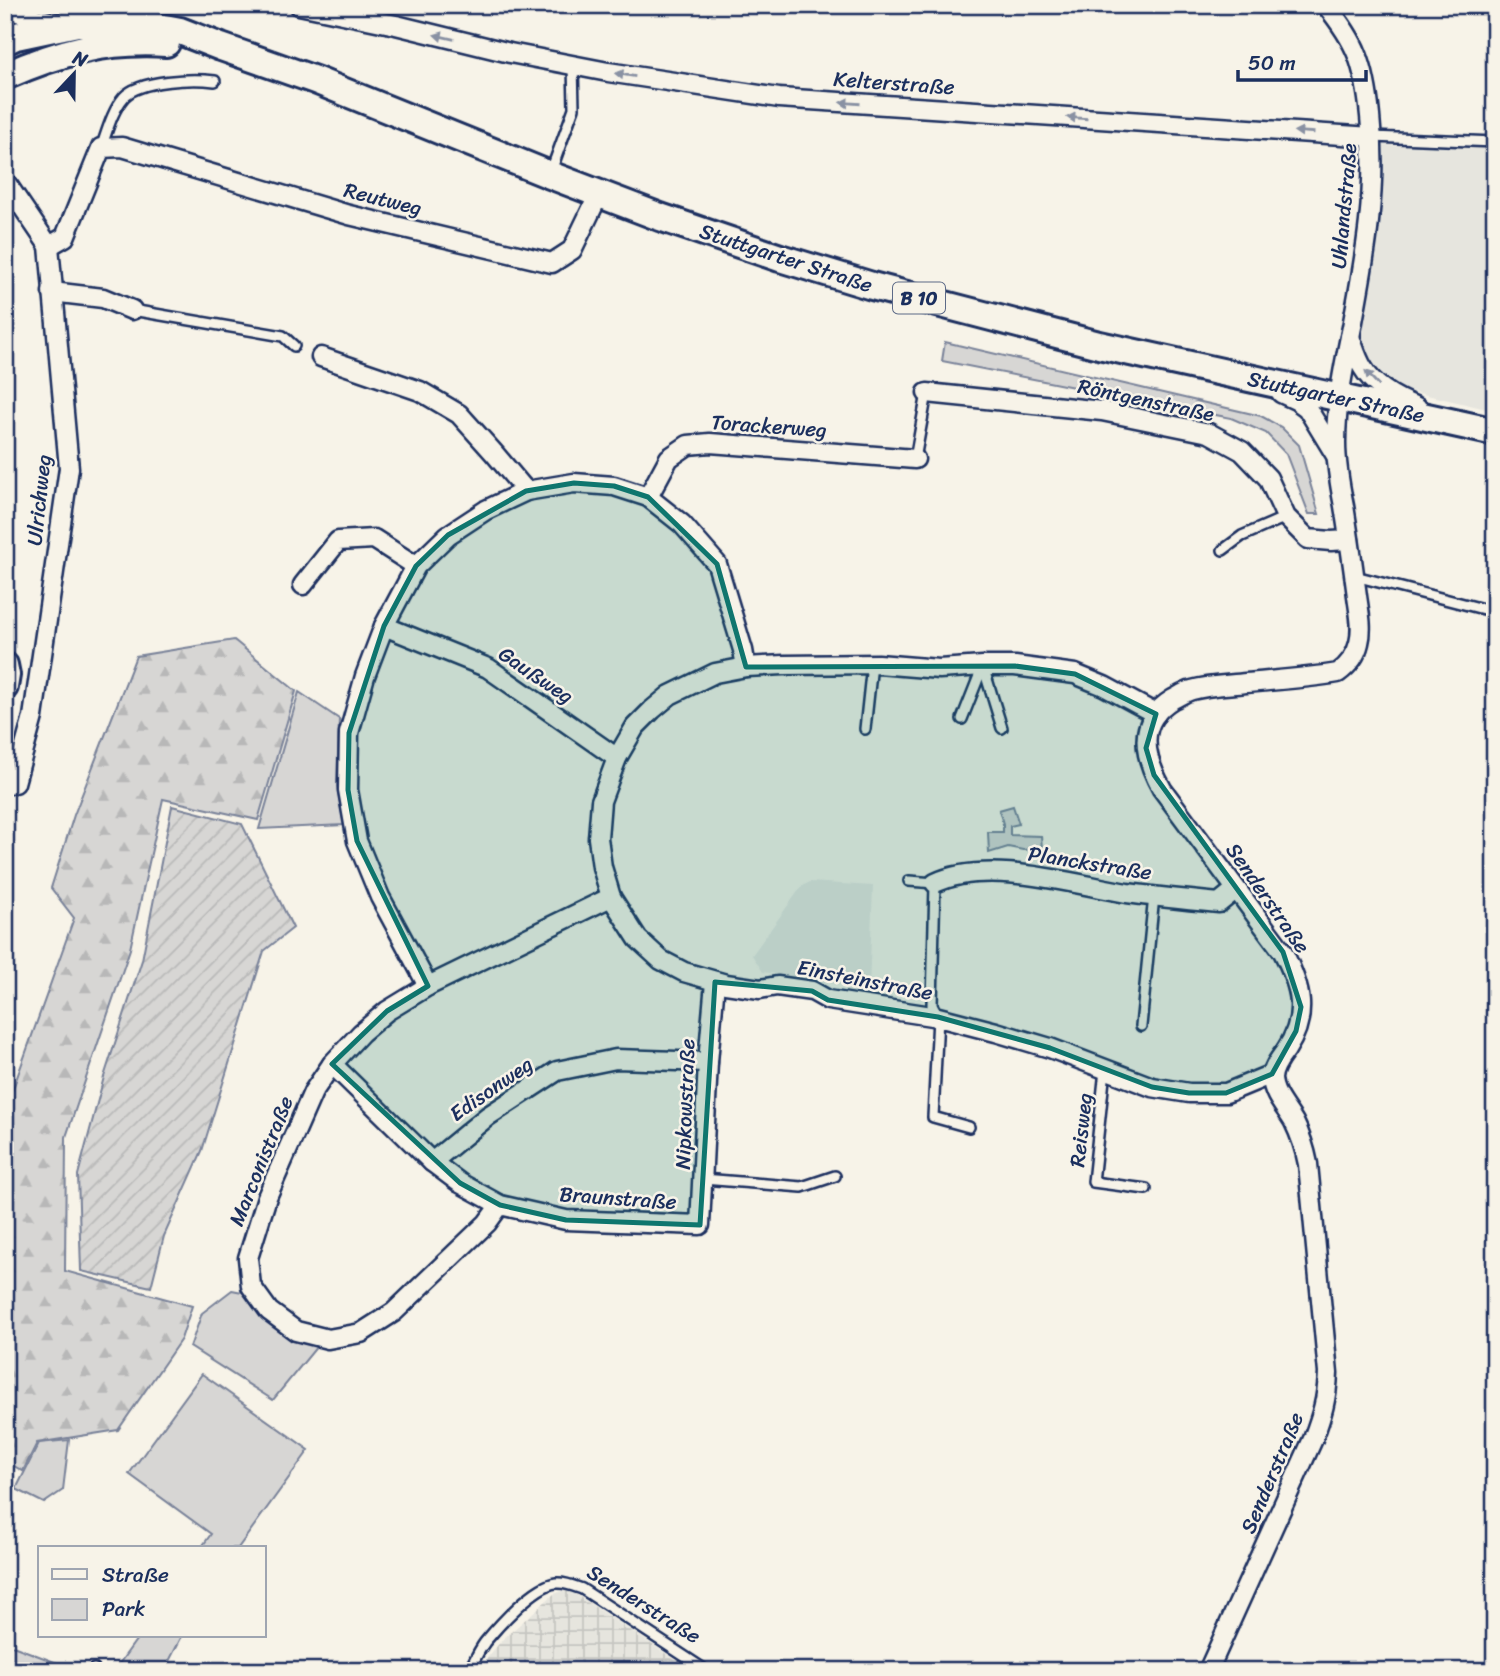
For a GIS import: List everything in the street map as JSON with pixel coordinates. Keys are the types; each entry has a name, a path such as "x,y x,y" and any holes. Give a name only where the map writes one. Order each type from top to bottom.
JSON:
{"main road":[{"name":"Stuttgarter Straße","path":"5,41 16,36 77,23 149,25 180,31 315,80 599,194 718,237 872,286 1099,345 1495,432"},
{"name":"Stuttgarter Straße","path":"5,76 46,59 100,45 142,42 221,47"},
{"path":"5,665 5,687"}],"street":[{"name":"Kelterstraße","path":"299,5 510,53 608,72 779,98 1372,136"},
{"name":"Uhlandstraße","path":"1326,5 1344,28 1357,52 1367,86 1372,136 1373,184 1370,220 1339,397"},
{"path":"5,8 56,23 77,23"},
{"name":"Reutweg","path":"101,148 122,147 349,215 552,263 572,250 599,194"},
{"path":"49,246 65,237 101,148"},
{"path":"5,181 49,246 52,292 103,298 132,310"},
{"name":"Ulrichweg","path":"5,785 15,783 33,717 69,468 52,292"},
{"path":"1350,337 1363,369 1380,386 1404,402 1452,422"},
{"path":"321,357 420,391 459,414 526,491"},
{"path":"1247,377 1307,408 1336,457"},
{"name":"Röntgenstraße","path":"927,393 1102,411 1209,433 1242,451 1268,478 1286,517 1308,539 1349,540"},
{"path":"1156,713 1164,704 1192,690 1338,673 1352,660 1359,643 1360,624 1336,457 1339,397"},
{"name":"Torackerweg","path":"648,497 669,458 688,445 710,443 915,460"},
{"path":"428,986 380,897 357,841 348,790 349,733 365,676 384,626 416,566 448,534 486,510 526,491 574,483 614,486 648,497 682,524 717,564 746,667"},
{"path":"303,585 338,541 374,539 416,566"},
{"name":"Gaußweg","path":"384,626 488,668 617,758"},
{"name":"Einsteinstraße","path":"1156,713 1075,674 1015,666 939,669 872,664 784,665 746,667 715,673 670,695 635,727 617,758 601,801 598,838 602,867 611,897 638,939 661,960 684,972 715,982 760,989 777,986 812,991 828,1000 938,1017 1050,1048 1152,1087 1189,1093 1226,1093 1272,1074"},
{"name":"Senderstraße","path":"1156,713 1149,724 1146,748 1154,775 1172,804 1283,953 1299,994 1301,1007 1296,1031 1272,1074 1277,1095 1302,1140 1308,1164 1328,1373 1325,1407 1313,1439 1208,1671"},
{"name":"Planckstraße","path":"935,883 947,877 970,873 999,873 1076,881 1124,892 1219,903 1235,890"},
{"name":"Marconistraße","path":"500,1205 487,1223 394,1311 361,1333 328,1339 296,1331 269,1311 251,1286 248,1258 267,1197 313,1092 332,1064 360,1033 387,1011 428,986 611,897"},
{"name":"Nipkowstraße","path":"703,1180 708,1062 715,982"},
{"name":"Edisonweg","path":"432,1162 488,1116 557,1071 616,1059 708,1062"},
{"name":"Braunstraße","path":"332,1064 432,1162 460,1183 500,1205 566,1220 700,1225 703,1180"}],"lane":[{"path":"550,175 574,108 573,65"},
{"path":"101,148 125,96 139,87 177,81 215,81"},
{"name":"Kelterstraße","path":"1372,136 1495,142"},
{"path":"132,310 283,336 294,346"},
{"path":"915,460 927,393"},
{"path":"1223,550 1242,536 1286,517"},
{"path":"1355,576 1495,612"},
{"path":"865,729 872,664"},
{"path":"962,719 983,666"},
{"path":"983,666 1002,728"},
{"path":"909,881 935,883 932,1006 938,1017 933,1117 969,1127"},
{"path":"1141,1026 1154,896"},
{"name":"Reisweg","path":"1105,1070 1093,1182 1146,1189"},
{"name":"Nipkowstraße","path":"703,1180 802,1187 835,1176"},
{"name":"Senderstraße","path":"469,1671 484,1643 514,1611 546,1585 562,1583 582,1589 707,1671"}],"highlighted area":[{"path":"574,483 614,486 648,497 717,564 746,667 1015,666 1075,674 1156,714 1146,748 1154,775 1283,952 1301,1007 1296,1031 1272,1074 1226,1093 1189,1093 1152,1087 1050,1048 938,1017 828,1000 812,991 715,982 700,1225 566,1220 500,1205 460,1183 332,1064 387,1011 428,986 357,841 348,790 349,733 384,626 416,566 448,535 526,491"}],"shaded area":[{"path":"1376,145 1495,148 1495,411 1346,376"},
{"path":"810,882 873,886 869,989 763,972 752,955 802,886"},
{"path":"572,1592 692,1671 481,1671 502,1640 554,1594"}],"green space":[{"path":"945,342 1261,416 1281,427 1299,445 1319,514 1309,514 1286,454 1266,433 1231,418 942,361"},
{"path":"234,640 296,691 258,820 163,799 130,949 66,1137 65,1271 192,1306 181,1339 118,1430 37,1443 23,1471 5,1461 5,1111 74,918 51,888 74,815 136,656"},
{"path":"299,692 339,719 337,786 344,825 259,829"},
{"path":"172,806 242,824 293,928 264,951 202,1151 164,1236 151,1287 81,1271 78,1175 104,1077 142,960"},
{"path":"1013,806 1019,824 1010,826 1010,835 1041,836 1042,848 1023,850 1008,847 989,853 988,832 1003,832 999,810"},
{"path":"232,1290 247,1293 262,1316 289,1336 318,1345 273,1400 190,1347 202,1313"},
{"path":"202,1374 309,1450 239,1546 202,1546 211,1534 129,1474"},
{"path":"69,1440 63,1490 44,1503 16,1489 39,1443"},
{"path":"138,1638 181,1638 164,1671 114,1671"},
{"path":"5,1643 78,1671 5,1671"}]}
